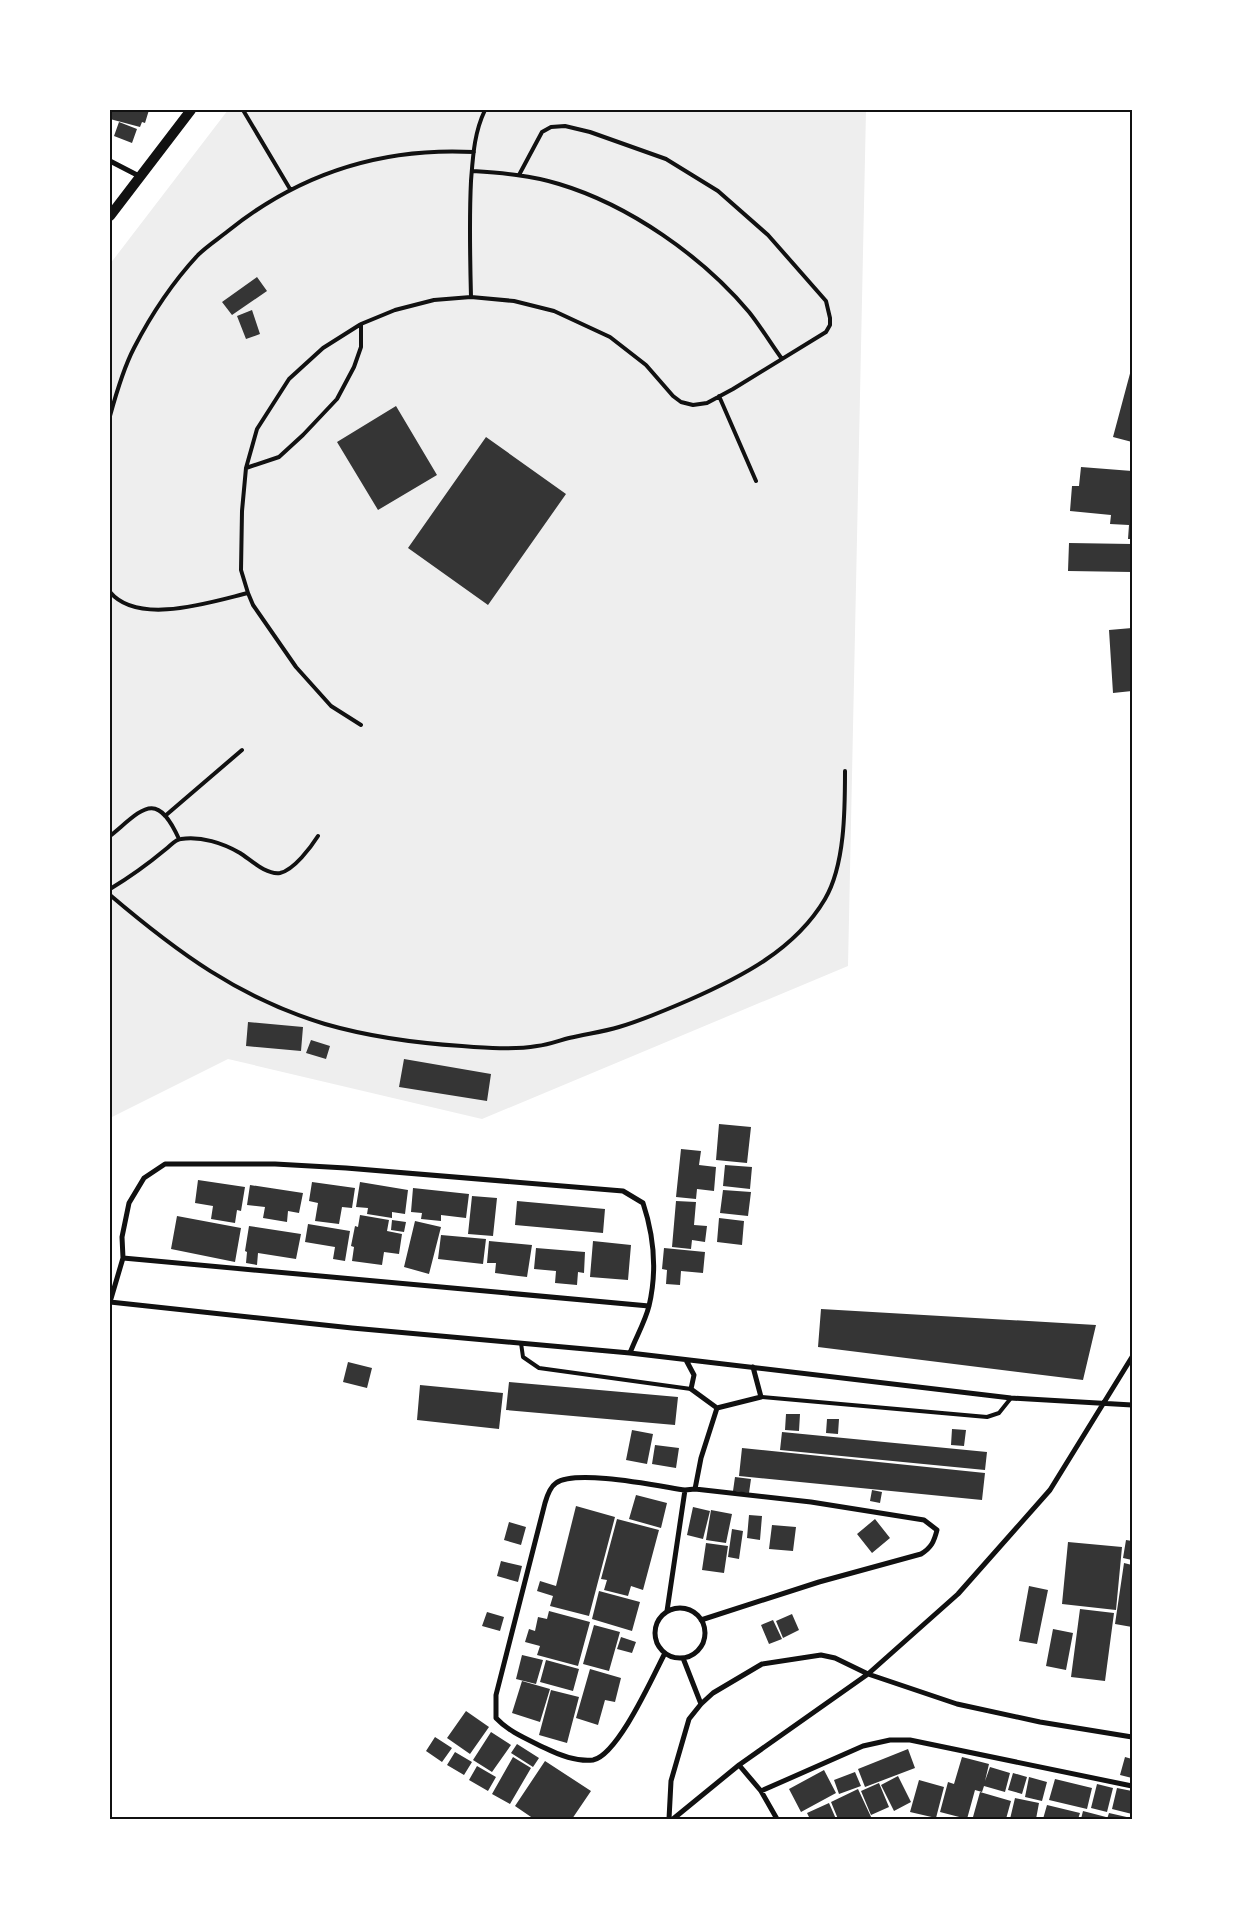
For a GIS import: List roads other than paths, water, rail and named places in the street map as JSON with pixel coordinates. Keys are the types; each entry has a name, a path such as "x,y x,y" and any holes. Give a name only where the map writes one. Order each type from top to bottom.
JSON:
{"main road":[{"path":"110,216 191,110"}],"street":[{"path":"110,161 139,176"},
{"path":"630,1353 648,1306 654,1269 650,1223 643,1203 623,1191 346,1168 275,1164 165,1164 144,1178 129,1203 122,1237 122,1258 110,1302 352,1328 753,1366 1011,1398 1132,1405"},
{"path":"122,1258 648,1306"},
{"path":"673,1819 738,1765 868,1674 958,1594 1050,1490 1101,1404 1132,1357"},
{"path":"686,1360 694,1375 691,1389 717,1408"},
{"path":"717,1408 761,1397 753,1366"},
{"path":"695,1489 701,1458 717,1408"},
{"path":"665,1653 621,1734 608,1749 595,1759 581,1760 560,1755 506,1728 496,1718 496,1695 545,1503 549,1491 555,1483 568,1478 585,1477 685,1490 695,1489 811,1502 924,1520 937,1530 930,1548 921,1554 819,1582 702,1620"},
{"path":"667,1611 685,1490"},
{"path":"676,1608 686,1608 702,1620 705,1629 704,1639 700,1648 694,1654 684,1658 673,1657 665,1653 658,1645 655,1636 656,1627 660,1618 667,1611 676,1608"},
{"path":"669,1819 671,1781 689,1719 701,1704 723,1686 762,1664 821,1655 835,1658 868,1674 957,1704 1040,1722 1132,1737"},
{"path":"684,1658 701,1704"},
{"path":"761,1791 862,1746 890,1740 910,1740 1132,1786"},
{"path":"738,1765 761,1791 777,1819"}],"lane":[{"path":"243,110 290,189"},
{"path":"471,296 468,228 472,171 475,137 485,110"},
{"path":"361,725 331,706 296,667 254,605 244,582 241,558 242,511 246,468 257,429 289,379 323,348 361,324 395,310 434,300 471,296 514,301 554,310 610,337 646,365 672,396 681,402 693,405 707,403 719,396 826,332 830,325 826,302 768,235 718,191 666,158 565,126 551,127 542,132 519,175"},
{"path":"110,416 133,350 161,302 199,254 244,218 290,189 345,166 381,157 413,152 474,152"},
{"path":"472,171 519,175 558,184 606,202 652,228 686,252 723,285 749,312 782,359"},
{"path":"246,468 279,457 303,435 336,399 354,367 361,347 361,324"},
{"path":"719,396 756,481"},
{"path":"110,592 128,606 141,610 163,610 210,602 248,592"},
{"path":"165,816 242,750"},
{"path":"110,895 162,938 220,978 237,988 323,1023 384,1038 431,1044 486,1048 537,1046 619,1027 670,1008 727,983 777,952 808,924 826,897 838,864 845,815 846,771"},
{"path":"110,836 143,809 153,808 159,810 165,816 173,826 179,839"},
{"path":"110,889 138,872 179,839 196,838 215,842 238,852 270,872 279,873 287,870 300,859 318,836"},
{"path":"521,1343 523,1357 538,1368 691,1389"},
{"path":"761,1397 980,1417 999,1413 1011,1398"}]}
